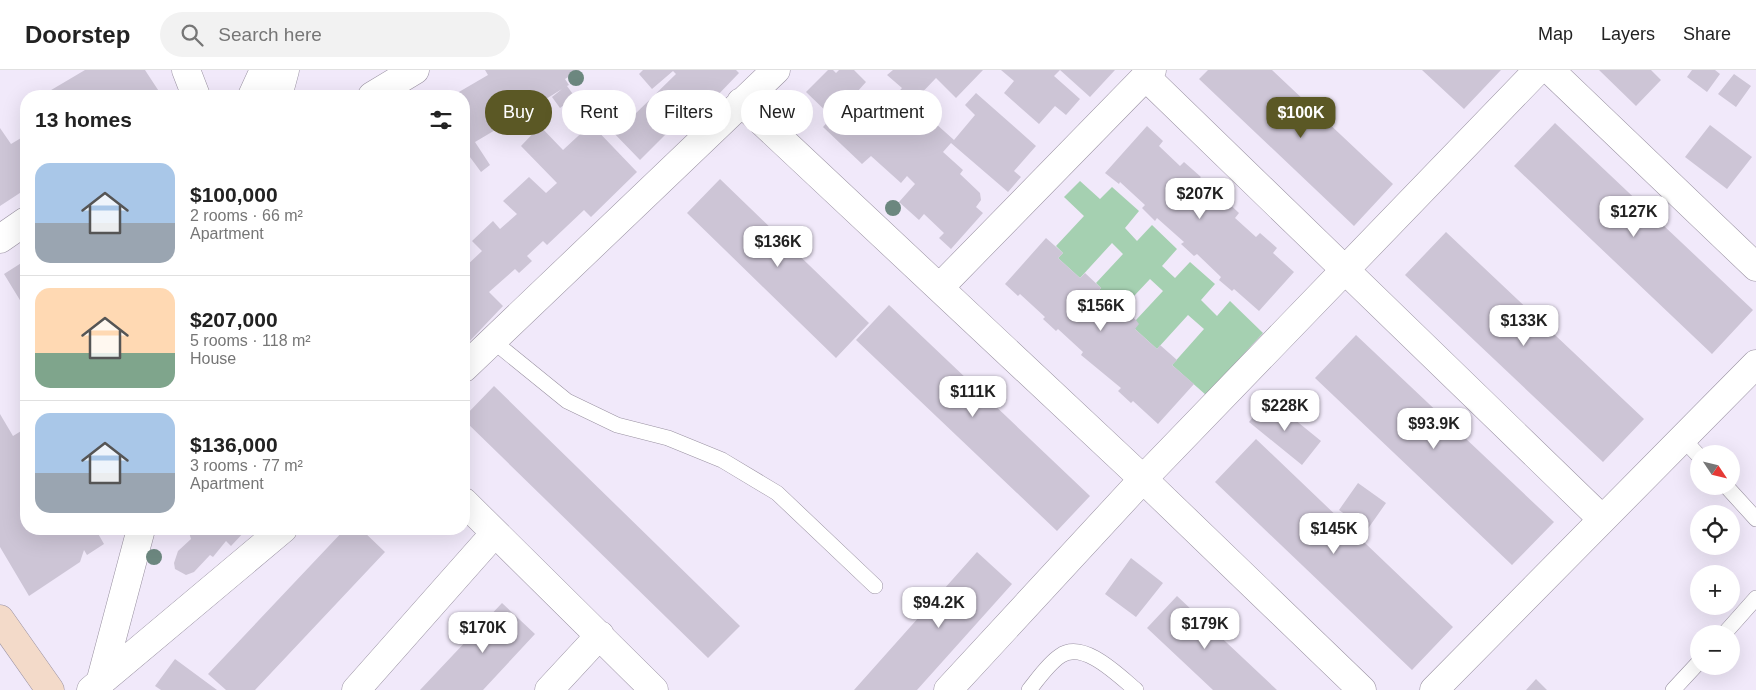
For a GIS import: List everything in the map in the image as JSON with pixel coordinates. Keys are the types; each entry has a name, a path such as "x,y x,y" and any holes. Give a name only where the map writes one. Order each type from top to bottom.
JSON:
{"main road":[{"path":"0,619 50,690"}],"street":[{"path":"186,70 194,90"},
{"path":"255,90 264,70"},
{"path":"280,90 286,70"},
{"path":"382,90 415,70"},
{"path":"754,90 776,70"},
{"path":"948,690 1143,478 1538,70"},
{"path":"1550,70 1756,267"},
{"path":"940,287 1149,73 1344,271 1602,519"},
{"path":"470,362 741,102"},
{"path":"776,135 1143,478 1362,690"},
{"path":"0,239 20,225"},
{"path":"1693,445 1756,364"},
{"path":"1434,690 1602,519 1690,449"},
{"path":"470,508 654,690"},
{"path":"356,690 494,534"},
{"path":"96,687 139,535"},
{"path":"96,687 276,535"},
{"path":"549,690 600,636"}],"lane":[{"path":"493,340 568,401 617,425 668,438 722,460 778,493 875,586"},
{"path":"1734,495 1756,519"},
{"path":"1732,625 1756,598"},
{"path":"1028,690 1061,654 1080,651 1103,662 1136,690"},
{"path":"1673,690 1690,672"}],"green space":[{"path":"1080,181 1100,199 1112,187 1139,211 1125,228 1137,241 1152,225 1177,249 1162,266 1175,278 1190,262 1215,284 1201,300 1217,316 1230,301 1263,333 1206,395 1172,365 1204,329 1188,315 1157,349 1135,329 1136,320 1163,291 1150,279 1118,313 1097,293 1101,288 1096,283 1123,254 1112,243 1080,278 1058,258 1063,253 1056,246 1084,216 1064,197"}],"building":[{"path":"85,70 145,70 158,90 51,90"},
{"path":"485,70 580,70 565,79 570,90 562,90 562,107 560,108 552,97 562,89 552,95 552,90 485,90 485,135 487,135 475,142 490,165 481,172 470,157 470,90 462,90 488,75"},
{"path":"643,70 736,70 739,73 723,90 660,90 676,74 673,71 652,89 639,74"},
{"path":"828,70 833,70 836,73 839,70 854,70 866,82 859,90 823,90 823,108 813,99 813,90 808,90"},
{"path":"893,70 983,70 956,98 936,78 925,90 900,90 902,88 887,75"},
{"path":"1001,70 1060,70 1054,76 1080,99 1066,115 1055,106 1039,124 1004,93 1014,81"},
{"path":"1060,70 1115,70 1090,97"},
{"path":"1208,70 1272,70 1393,184 1354,226 1199,79"},
{"path":"1422,70 1501,70 1464,109"},
{"path":"1599,70 1651,70 1661,80 1636,106"},
{"path":"1692,70 1715,70 1720,74 1707,92 1687,77"},
{"path":"1734,74 1751,86 1736,107 1718,94"},
{"path":"976,93 1036,146 1014,171 1021,177 1008,192 951,143 943,152 963,170 960,174 980,193 981,200 976,207 983,213 951,249 939,238 944,233 924,214 919,220 899,202 915,184 907,176 901,183 871,156 862,164 831,135 942,135 942,129 954,140 975,115 965,105"},
{"path":"646,103 646,135 665,135 640,160 616,135 636,135 636,113"},
{"path":"1555,123 1753,310 1712,354 1514,166"},
{"path":"1710,125 1752,157 1727,189 1685,157"},
{"path":"1147,126 1163,141 1159,146 1180,166 1184,162 1201,177 1196,182 1219,203 1223,198 1239,213 1235,218 1256,237 1260,233 1277,248 1273,253 1294,272 1259,311 1234,289 1232,291 1219,280 1221,277 1197,254 1194,256 1181,244 1184,242 1157,218 1155,221 1142,208 1145,205 1120,182 1119,184 1105,173"},
{"path":"0,128 11,144 20,139 20,193 0,206"},
{"path":"531,135 549,135 563,150 579,135 602,135 637,172 591,217 584,210 547,245 543,241 527,256 532,261 519,273 515,269 489,292 503,306 470,341 470,262 482,251 472,241 493,221 500,229 517,214 503,201 529,177 546,193 557,183 521,146"},
{"path":"720,179 869,323 836,358 687,213"},
{"path":"1446,232 1644,419 1603,462 1405,275"},
{"path":"1046,238 1063,253 1058,258 1080,278 1085,273 1101,288 1097,293 1118,313 1122,309 1136,320 1139,324 1135,329 1157,349 1160,345 1177,360 1172,365 1194,384 1158,424 1133,401 1131,403 1118,391 1121,388 1081,355 1083,352 1058,329 1056,331 1043,319 1045,317 1020,294 1018,296 1005,284"},
{"path":"20,264 20,300 4,274"},
{"path":"889,305 1090,496 1057,531 856,340"},
{"path":"1356,335 1554,522 1512,565 1315,378"},
{"path":"494,386 740,626 708,658 470,426 470,411"},
{"path":"1268,398 1321,441 1302,465 1249,422"},
{"path":"0,414 13,436 20,432 20,535 99,535 104,544 87,555 84,550 80,562 29,596 0,547"},
{"path":"1256,439 1453,627 1412,670 1215,482"},
{"path":"1358,483 1386,503 1367,530 1339,510"},
{"path":"190,535 241,535 231,546 226,541 213,557 210,555 194,572 186,575 175,569 174,563 178,551 191,539"},
{"path":"339,535 367,535 385,552 255,690 226,690 208,674"},
{"path":"977,552 1012,584 917,690 854,690"},
{"path":"1131,558 1163,583 1136,617 1105,594"},
{"path":"1177,596 1277,690 1213,690 1147,628"},
{"path":"502,603 535,634 483,690 420,690"},
{"path":"175,659 217,690 161,690 155,686"},
{"path":"1536,679 1547,690 1526,690"}]}
